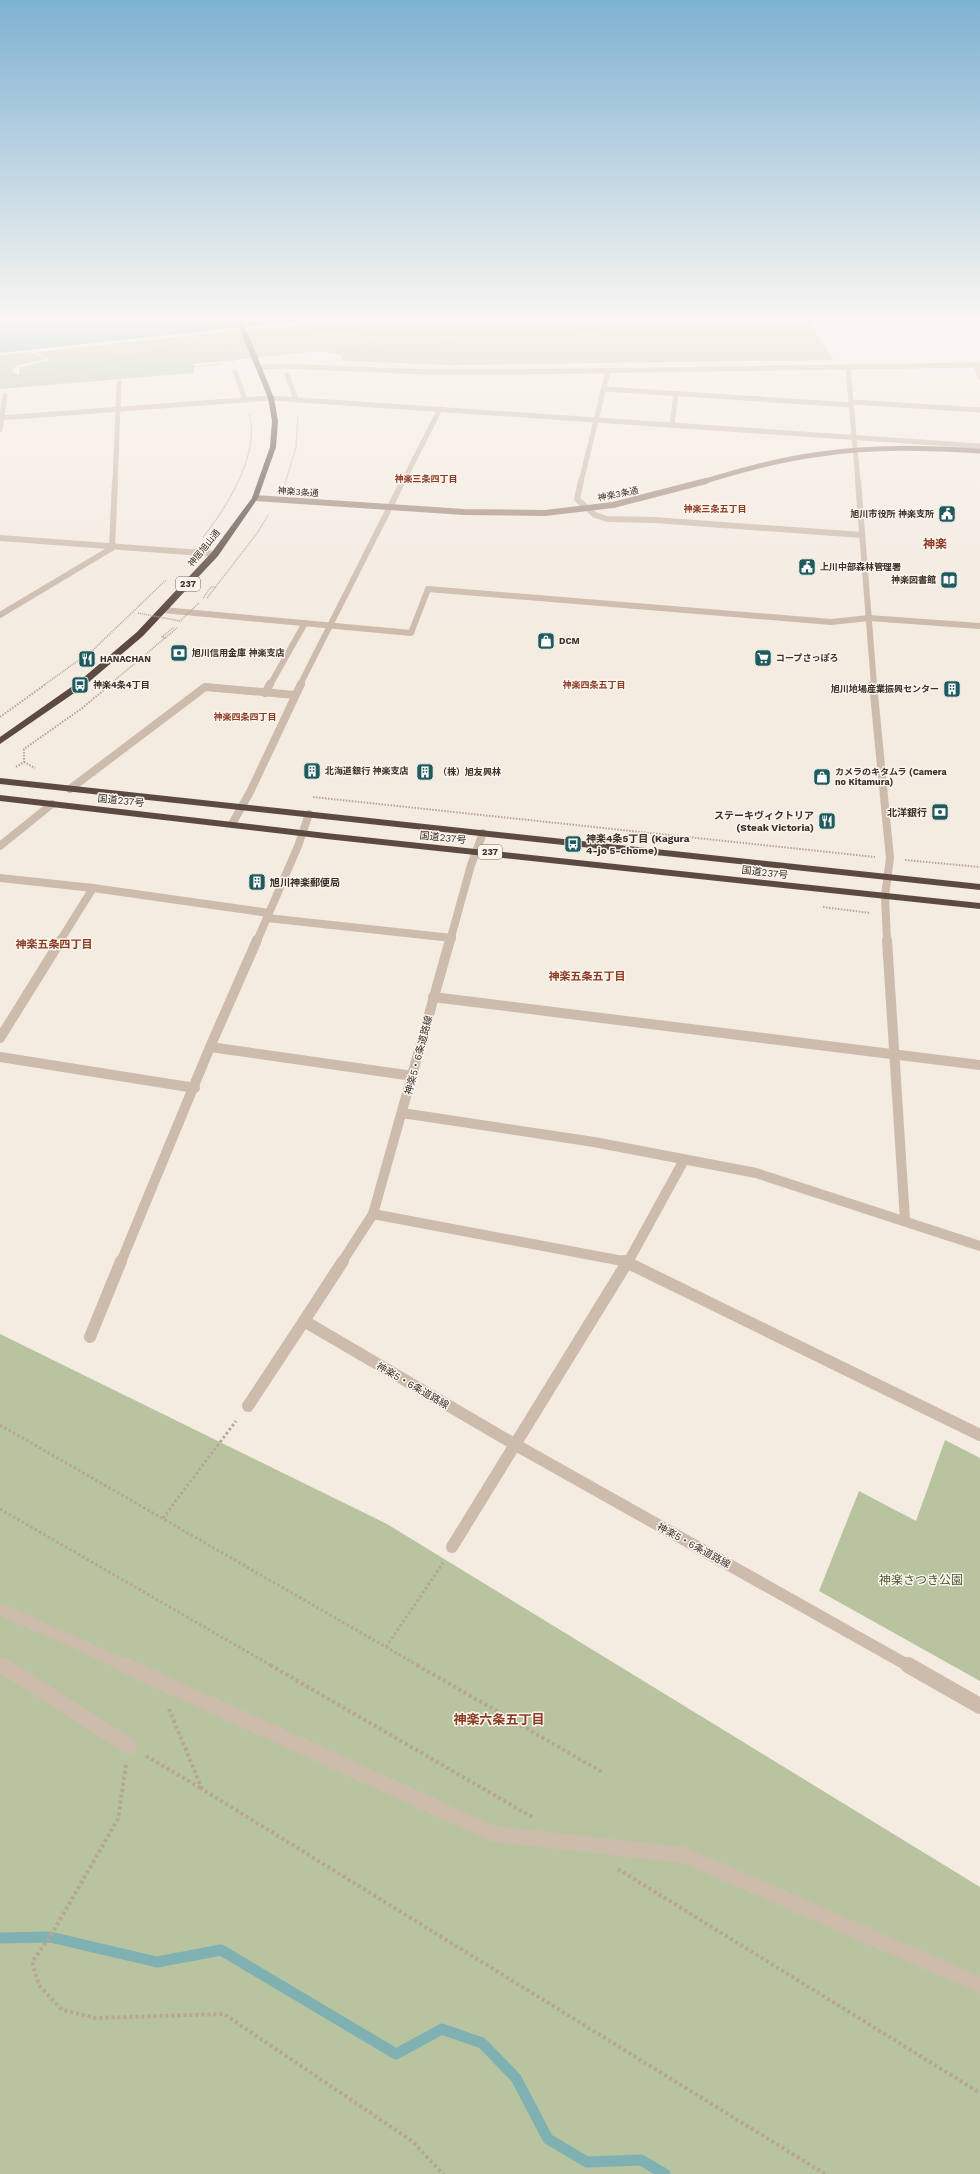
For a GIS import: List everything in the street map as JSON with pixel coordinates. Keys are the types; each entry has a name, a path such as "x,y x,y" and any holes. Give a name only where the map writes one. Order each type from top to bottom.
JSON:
{"highway":[{"name":"神居旭山通","path":"0,741 80,685 140,634 215,554 255,498 273,447 275,421"},
{"name":"国道237号","path":"0,781 483,832 980,887"},
{"name":"国道237号","path":"0,798 303,833 980,906"}],"street":[{"path":"112,548 118,421"},
{"path":"232,824 240,806 250,792 329,625 434,421"},
{"path":"597,421 577,500 595,515 607,519 654,520 862,535"},
{"path":"619,421 980,446"},
{"path":"853,421 879,758 890,858 886,877 885,896 893,1054 905,1220"},
{"name":"神楽3条通","path":"255,498 492,514 550,512 586,509 658,495 750,468 799,457 856,450 891,448 980,451"},
{"path":"0,538 112,548 215,554"},
{"path":"0,615 112,548"},
{"path":"164,610 411,633 428,589 831,622 869,618 980,626"},
{"path":"265,693 305,623"},
{"path":"70,789 205,687 295,695"},
{"path":"0,846 52,804"},
{"path":"90,1337 195,1088 210,1047 303,833 309,814"},
{"name":"神楽5・6条道路線","path":"483,832 476,851 373,1214 304,1321 514,1444 980,1706"},
{"path":"0,878 93,888 268,916 452,938"},
{"path":"0,1038 93,888"},
{"path":"434,997 980,1065"},
{"path":"210,1047 413,1076"},
{"path":"0,1057 195,1088"},
{"path":"402,1113 594,1142 756,1174 905,1220 980,1246"},
{"path":"452,1547 514,1444 628,1262 684,1160"},
{"path":"373,1214 628,1262 980,1435"},
{"path":"248,1406 304,1321"},
{"path":"0,1609 494,1834 684,1854 980,1985"},
{"path":"0,1664 129,1746"}],"path":[{"path":"138,613 180,621 199,603 209,588 216,587"},
{"path":"116,627 124,625"},
{"path":"165,634 162,637 166,638"},
{"path":"24,749 24,762 35,768"},
{"path":"310,797 980,867"},
{"path":"163,1518 248,1406"},
{"path":"0,1425 602,1772"},
{"path":"0,1509 538,1820"},
{"path":"386,1647 432,1580"},
{"path":"156,1679 202,1789"},
{"path":"443,2174 412,2141 224,2014 96,2018 62,2010 39,1985 32,1962 50,1936 118,1820 129,1746 202,1789 825,2174"},
{"path":"610,1864 980,2093"}],"green space":[{"path":"0,1334 387,1524 980,1887 980,2174 0,2174"},
{"name":"神楽さつき公園","path":"945,1440 980,1458 980,1681 819,1591 859,1491 916,1521"}],"waterway":[{"path":"0,1938 50,1937 157,1962 221,1950 396,2054 442,2029 482,2043 516,2078 548,2139 587,2162 641,2160 665,2174"}],"place":[{"name":"旭川市役所 神楽支所","path":"947,514"},
{"name":"上川中部森林管理署","path":"807,567"},
{"name":"神楽図書館","path":"949,580"},
{"name":"DCM","path":"546,641"},
{"name":"旭川信用金庫 神楽支店","path":"179,653"},
{"name":"コープさっぽろ","path":"763,658"},
{"name":"HANACHAN","path":"87,659"},
{"name":"神楽4条4丁目","path":"80,685"},
{"name":"旭川地場産業振興センター","path":"952,689"},
{"name":"北海道銀行 神楽支店","path":"312,771"},
{"name":"（株）旭友興林","path":"425,772"},
{"name":"カメラのキタムラ (Camera no Kitamura)","path":"822,777"},
{"name":"北洋銀行","path":"940,812"},
{"name":"ステーキヴィクトリア (Steak Victoria)","path":"827,821"},
{"name":"神楽4条5丁目 (Kagura 4-jo 5-chome)","path":"573,844"},
{"name":"旭川神楽郵便局","path":"257,882"}],"district":[{"name":"神楽三条四丁目","path":"426,479"},
{"name":"神楽三条五丁目","path":"715,509"},
{"name":"神楽","path":"935,544"},
{"name":"神楽四条五丁目","path":"594,685"},
{"name":"神楽四条四丁目","path":"245,717"},
{"name":"神楽五条四丁目","path":"54,944"},
{"name":"神楽五条五丁目","path":"587,976"},
{"name":"神楽六条五丁目","path":"499,1719"}]}
